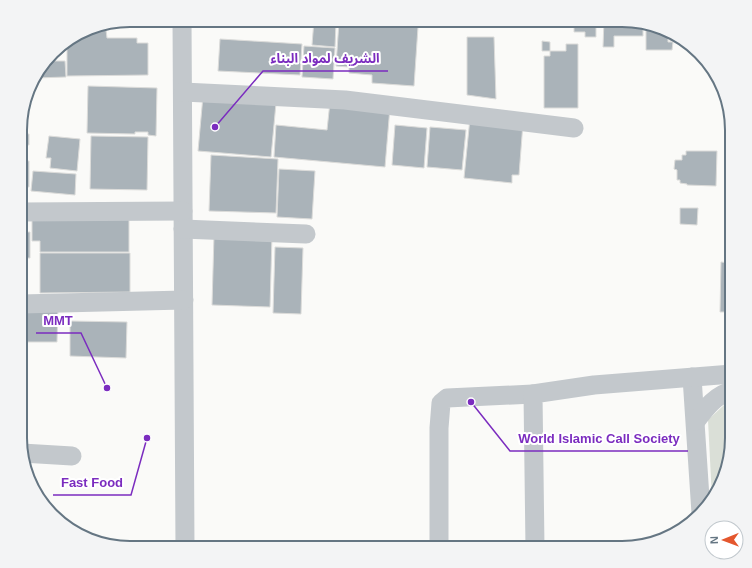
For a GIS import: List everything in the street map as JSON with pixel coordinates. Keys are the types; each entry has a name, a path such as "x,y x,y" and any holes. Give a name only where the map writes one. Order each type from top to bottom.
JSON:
{"street":[{"path":"182,27 185,541"},
{"path":"183,92 345,100 574,128"},
{"path":"27,212 183,220 306,234"},
{"path":"27,304 184,300"},
{"path":"439,541 439,428 441,403 447,398 533,394 594,385 725,375"},
{"path":"692,377 701,504"},
{"path":"696,421 714,401 725,393"},
{"path":"533,394 535,541"},
{"path":"28,453 72,456"}],"shaded area":[{"path":"724,405 724,452 717,478 711,489 708,420"}],"building":[{"path":"313,27 336,27 335,47 312,45"},
{"path":"339,27 418,27 414,86 372,83 372,75 349,73 349,67 336,66"},
{"path":"574,27 596,27 596,37 585,37 585,32 574,32"},
{"path":"604,27 629,27 643,29 643,36 614,36 614,47 603,47"},
{"path":"106,30 107,38 137,38 137,43 148,43 148,75 67,76 67,48 97,32"},
{"path":"646,30 668,38 668,42 673,42 672,50 646,50"},
{"path":"467,37 494,37 496,99 467,95"},
{"path":"220,39 302,44 300,75 218,71"},
{"path":"542,41 550,42 550,51 542,51"},
{"path":"566,44 578,44 578,108 544,108 544,56 550,56 550,51 566,51"},
{"path":"304,46 335,48 333,79 302,77"},
{"path":"54,61 65,61 66,77 41,78"},
{"path":"88,86 157,88 156,136 148,135 148,132 135,132 135,134 87,133"},
{"path":"203,96 276,103 271,157 198,151"},
{"path":"330,102 390,107 385,167 274,157 276,125 327,130"},
{"path":"470,118 523,123 519,175 512,175 512,183 464,178"},
{"path":"395,125 427,128 424,168 392,165"},
{"path":"430,127 466,130 462,170 427,167"},
{"path":"27,134 29,134 29,145 27,145"},
{"path":"49,136 80,139 77,171 50,168 51,158 46,158"},
{"path":"91,136 148,137 147,190 90,189"},
{"path":"686,151 717,151 716,186 687,185 680,183 680,180 677,180 677,170 674,169 675,160 682,160 682,155 686,155"},
{"path":"211,155 278,159 276,213 209,211"},
{"path":"27,161 29,161 29,187 27,187"},
{"path":"279,169 315,171 312,219 277,217"},
{"path":"33,171 76,174 75,195 31,191"},
{"path":"680,208 698,208 697,225 680,224"},
{"path":"32,213 129,213 129,252 40,252 40,241 32,241"},
{"path":"27,232 30,232 30,258 27,258"},
{"path":"214,235 272,236 270,307 212,305"},
{"path":"275,247 303,248 301,314 273,313"},
{"path":"40,253 130,253 130,292 40,293"},
{"path":"721,262 725,262 725,312 720,312"},
{"path":"27,307 58,308 57,342 27,342"},
{"path":"70,321 127,322 126,358 70,356"}],"place":[{"name":"الشريف لمواد البناء","path":"215,127"},
{"name":"MMT","path":"107,388"},
{"name":"World Islamic Call Society","path":"471,402"},
{"name":"Fast Food","path":"147,438"}]}
